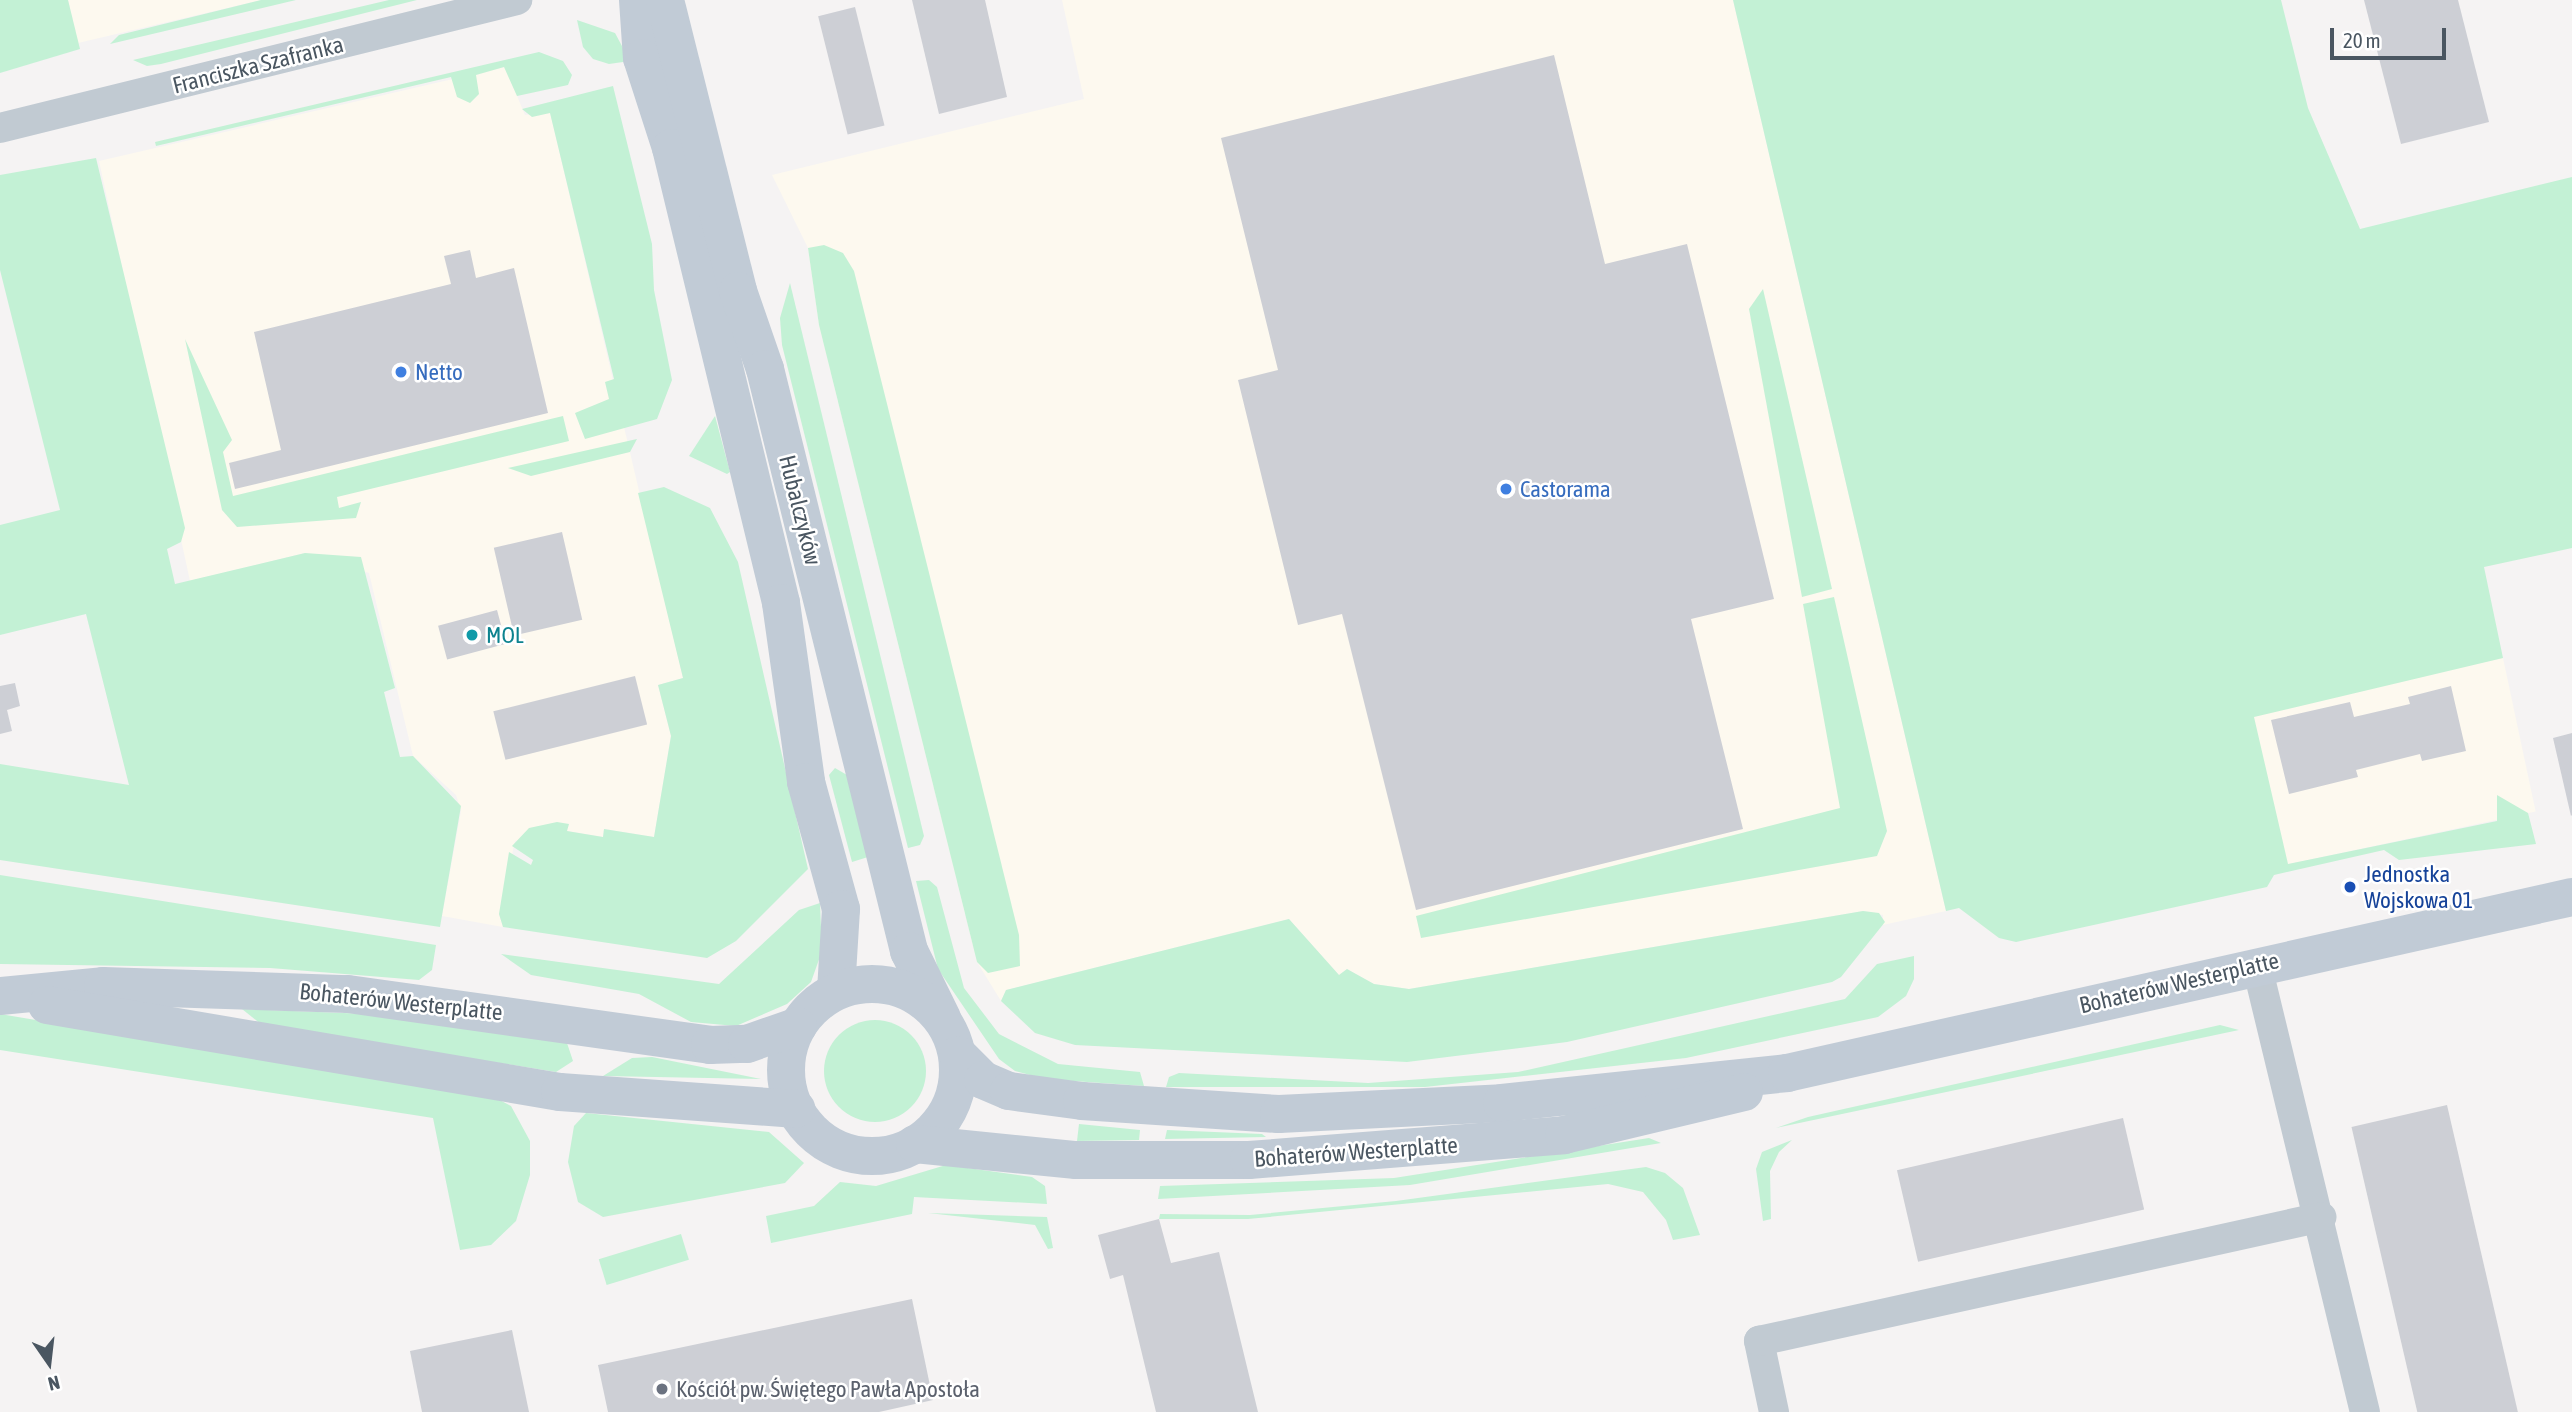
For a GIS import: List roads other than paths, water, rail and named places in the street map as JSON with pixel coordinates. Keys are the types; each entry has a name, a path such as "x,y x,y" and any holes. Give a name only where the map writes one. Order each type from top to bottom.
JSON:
{"main road":[{"name":"Hubalczyków","path":"638,0 642,58 671,148 781,603 806,782 841,909 836,991"},
{"name":"Hubalczyków","path":"665,0 738,291 765,369 909,951 942,1018"},
{"name":"Bohaterów Westerplatte","path":"958,1055 983,1080 1024,1095 1279,1114 1502,1103 1787,1073 2572,897"},
{"path":"870,984 905,989 942,1018 958,1055 950,1106 915,1144 871,1156 848,1152 827,1143 796,1110 786,1068 798,1026 836,991 870,984"},
{"name":"Bohaterów Westerplatte","path":"0,997 103,986 348,994 728,1046 798,1026"},
{"name":"Bohaterów Westerplatte","path":"0,997 560,1092 796,1110"},
{"name":"Bohaterów Westerplatte","path":"915,1144 1000,1155 1151,1161 1451,1146 1611,1127 1697,1107 1787,1073"}],"street":[{"name":"Franciszka Szafranka","path":"0,128 517,0"},
{"path":"2257,966 2322,1217 2365,1412"},
{"path":"1774,1412 1759,1341 2322,1217"}],"place":[{"name":"Netto","path":"401,372"},
{"name":"Castorama","path":"1506,489"},
{"name":"MOL","path":"472,635"},
{"name":"Jednostka Wojskowa 01","path":"2350,887"},
{"name":"Kościół pw. Świętego Pawła Apostoła","path":"662,1389"}]}
